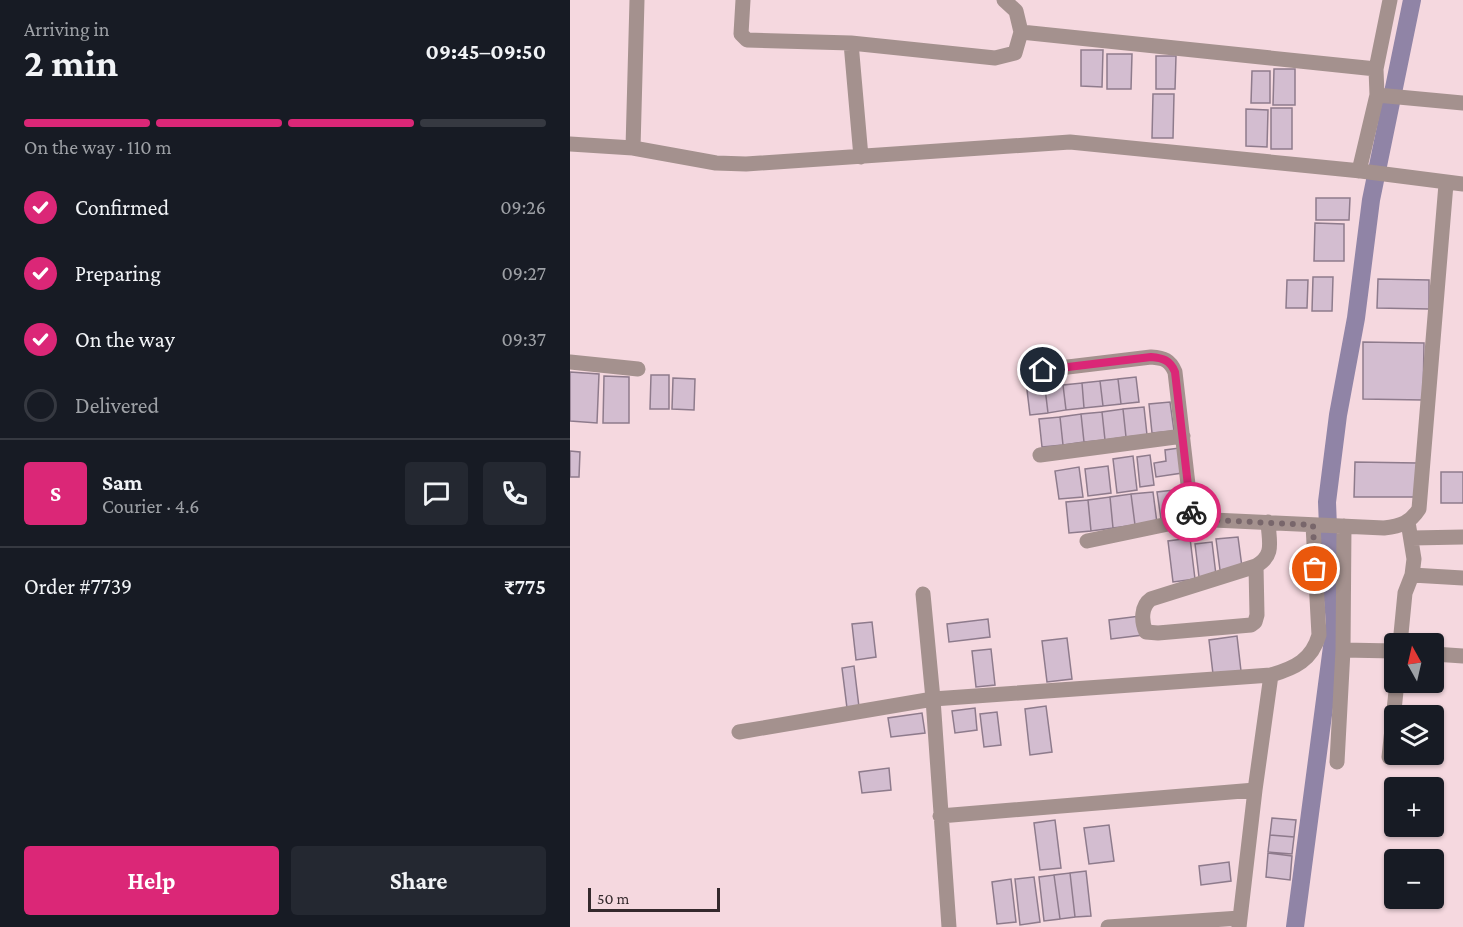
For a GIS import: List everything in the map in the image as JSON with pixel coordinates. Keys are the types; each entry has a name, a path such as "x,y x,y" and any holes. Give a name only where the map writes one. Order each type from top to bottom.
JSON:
{"street":[{"path":"633,148 638,0"},
{"path":"743,0 741,34 747,40 851,43 995,58 1015,53 1021,32 1016,11 1004,0"},
{"path":"1360,171 1377,95 1376,69 1390,0"},
{"path":"1021,32 1376,69"},
{"path":"851,43 861,157"},
{"path":"1377,95 1463,103"},
{"path":"570,144 633,148 716,163 746,164 1070,142 1360,171 1446,184 1463,184"},
{"path":"1087,541 1192,519 1384,528 1413,519 1419,509 1446,184"},
{"path":"1043,370 1151,357 1162,358 1171,363 1175,372 1192,519"},
{"path":"570,362 638,369"},
{"path":"1041,455 1183,436"},
{"path":"1256,566 1257,615 1255,622 1251,625 1146,632 1143,614 1146,602 1256,566 1268,558 1268,522"},
{"path":"1401,633 1405,593 1412,575 1414,559 1408,522"},
{"path":"738,732 933,699 1271,675 1293,668 1315,648 1319,635 1313,525"},
{"path":"1337,762 1343,650 1343,526"},
{"path":"1412,538 1463,537"},
{"path":"1412,575 1463,578"},
{"path":"923,594 949,927"},
{"path":"1343,650 1384,651"},
{"path":"1444,655 1463,656"},
{"path":"1108,927 1240,922 1254,790 1271,675"},
{"path":"940,816 1254,790"}],"building":[{"path":"1081,50 1103,50 1102,87 1081,86"},
{"path":"1107,54 1132,54 1131,89 1107,89"},
{"path":"1156,56 1176,56 1175,89 1156,89"},
{"path":"1274,69 1295,69 1295,105 1273,105"},
{"path":"1252,71 1270,71 1270,103 1251,103"},
{"path":"1153,94 1174,94 1173,138 1152,138"},
{"path":"1271,108 1292,108 1292,149 1271,149"},
{"path":"1246,109 1268,110 1267,147 1246,146"},
{"path":"1316,198 1350,198 1349,220 1316,220"},
{"path":"1315,223 1344,224 1344,261 1314,261"},
{"path":"1313,277 1333,277 1332,311 1312,311"},
{"path":"1378,279 1429,280 1429,309 1377,308"},
{"path":"1287,280 1308,280 1307,308 1286,308"},
{"path":"1363,342 1424,343 1423,400 1363,399"},
{"path":"570,372 599,374 597,423 570,421"},
{"path":"651,375 669,375 669,409 650,409"},
{"path":"604,376 629,377 629,423 603,423"},
{"path":"1136,377 1139,402 1121,404 1118,379"},
{"path":"673,378 695,379 694,410 672,409"},
{"path":"1118,379 1121,404 1103,406 1100,381"},
{"path":"1100,381 1103,406 1084,408 1082,383"},
{"path":"1082,383 1084,408 1066,410 1063,385"},
{"path":"1063,385 1066,410 1048,413 1045,388"},
{"path":"1045,388 1048,413 1030,415 1027,390"},
{"path":"1170,402 1174,431 1152,433 1149,404"},
{"path":"1144,407 1147,435 1126,437 1123,409"},
{"path":"1123,409 1126,437 1105,440 1102,412"},
{"path":"1102,412 1105,440 1084,442 1081,414"},
{"path":"1081,414 1084,442 1063,445 1060,417"},
{"path":"1060,417 1063,445 1042,447 1039,419"},
{"path":"1179,448 1182,473 1156,477 1154,463 1166,461 1165,450"},
{"path":"570,451 580,452 579,477 570,477"},
{"path":"1150,455 1154,485 1140,487 1137,457"},
{"path":"1133,456 1137,490 1117,493 1113,459"},
{"path":"1355,462 1417,463 1416,497 1354,497"},
{"path":"1108,466 1111,493 1088,496 1085,469"},
{"path":"1079,467 1083,497 1059,499 1055,471"},
{"path":"1441,472 1463,472 1463,503 1441,503"},
{"path":"1183,489 1186,516 1161,519 1157,492"},
{"path":"1153,492 1157,523 1135,525 1131,494"},
{"path":"1131,494 1135,525 1113,528 1110,497"},
{"path":"1110,497 1113,528 1091,531 1088,500"},
{"path":"1088,500 1091,531 1069,533 1066,502"},
{"path":"1238,537 1242,567 1220,570 1216,539"},
{"path":"1190,538 1195,579 1173,582 1168,541"},
{"path":"1212,542 1216,575 1199,577 1195,544"},
{"path":"1140,616 1143,635 1111,639 1109,620"},
{"path":"988,619 990,637 949,642 947,624"},
{"path":"872,622 876,657 856,660 852,624"},
{"path":"1237,636 1241,671 1213,674 1209,640"},
{"path":"1067,638 1072,679 1047,682 1042,641"},
{"path":"991,649 995,685 976,687 972,651"},
{"path":"854,666 859,707 847,708 842,668"},
{"path":"1046,706 1052,752 1030,755 1025,709"},
{"path":"975,708 977,730 955,733 952,711"},
{"path":"997,712 1001,745 984,747 980,714"},
{"path":"922,713 925,733 891,737 888,718"},
{"path":"889,768 891,790 862,793 859,772"},
{"path":"1272,818 1296,820 1294,837 1270,835"},
{"path":"1055,820 1061,868 1040,870 1034,823"},
{"path":"1109,825 1114,861 1089,864 1084,828"},
{"path":"1270,835 1294,837 1292,854 1268,852"},
{"path":"1268,853 1292,856 1290,880 1266,877"},
{"path":"1229,862 1231,881 1201,885 1199,866"},
{"path":"1086,871 1091,916 1075,917 1070,873"},
{"path":"1070,873 1075,917 1060,919 1054,875"},
{"path":"1054,875 1060,919 1044,921 1039,877"},
{"path":"1034,877 1040,922 1020,925 1015,879"},
{"path":"1011,879 1016,922 997,924 992,882"}],"waterway":[{"path":"1295,927 1335,624 1327,502 1338,415 1356,318 1371,200 1412,0"}],"way so far":[{"path":"1191,512 1192,519 1313,525 1315,569"}],"route":[{"path":"1043,370 1151,357 1162,358 1171,363 1175,372 1191,512"}]}
